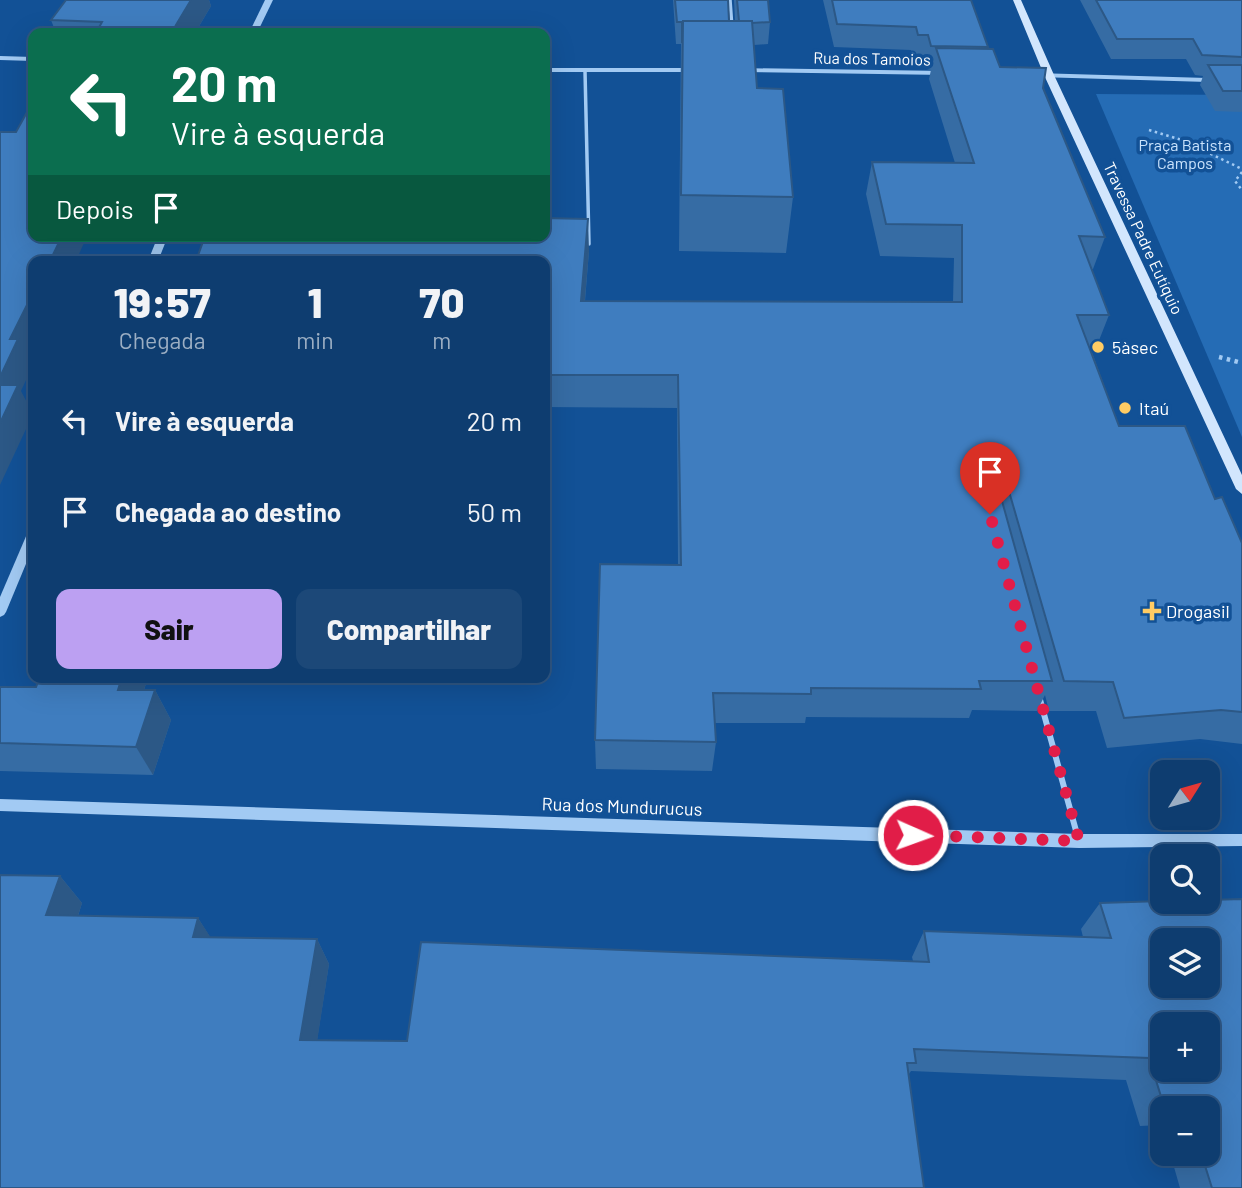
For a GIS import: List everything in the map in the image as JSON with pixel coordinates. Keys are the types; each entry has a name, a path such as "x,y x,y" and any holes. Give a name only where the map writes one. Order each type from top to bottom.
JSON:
{"main road":[{"name":"Travessa Padre Eutíquio","path":"1017,0 1049,75 1242,489"}],"street":[{"path":"255,28 269,0"},
{"path":"0,58 28,60"},
{"name":"Rua dos Tamoios","path":"727,70 739,65 955,74"},
{"path":"550,70 714,70"},
{"path":"1022,75 1242,81"},
{"path":"0,612 28,546"},
{"name":"Rua dos Mundurucus","path":"0,805 1079,841 1242,840"}],"lane":[{"path":"730,0 732,32"},
{"path":"585,71 589,244"},
{"path":"1039,693 1079,841"}],"path":[{"path":"1149,130 1182,140 1242,170 1235,181 1242,190"}],"green space":[{"name":"Praça Batista Campos","path":"1096,94 1242,95 1242,437"}],"building":[{"path":"66,0 191,0 174,28 99,28 102,22 51,20"},
{"path":"675,0 728,0 729,21 683,21 682,43 682,22 677,22"},
{"path":"737,0 768,0 770,22 739,21"},
{"path":"832,0 971,0 988,47 931,46 928,35 918,35 916,27 837,24"},
{"path":"1096,0 1242,0 1242,57 1202,55 1193,39 1117,39"},
{"path":"683,21 752,21 757,88 783,89 793,197 681,195"},
{"path":"936,48 993,49 1000,67 1046,68 1043,88 1105,237 1079,236 1109,315 1077,315 1119,426 1185,426 1215,499 1222,497 1242,543 1242,712 1221,710 1124,718 1113,682 1064,681 1006,481 1001,477 997,483 1052,681 979,681 981,689 811,688 811,694 713,693 716,742 595,740 600,564 681,565 678,375 550,375 550,256 198,256 203,242 550,242 550,218 588,219 581,301 962,302 962,225 886,224 872,162 974,163"},
{"path":"1208,65 1242,65 1242,91 1223,91"},
{"path":"28,110 28,242 59,242 52,256 28,256 28,303 10,339 18,339 0,377 0,132 16,132"},
{"path":"0,385 18,385 0,423"},
{"path":"38,683 120,683 118,690 155,690 136,747 0,743 0,687 36,687"},
{"path":"0,875 60,876 46,915 198,918 193,937 317,939 300,1040 407,1041 421,942 929,962 924,931 1111,938 1100,903 1150,901 1150,914 1220,914 1220,900 1242,899 1242,1188 1212,1188 1205,1166 1220,1166 1220,1096 1161,1096 1156,1082 1220,1082 1220,1012 1150,1012 1150,1061 1149,1058 914,1049 916,1063 907,1063 924,1188 0,1188"}],"place":[{"name":"5àsec","path":"1098,347"},
{"name":"Itaú","path":"1125,408"},
{"name":"Drogasil","path":"1152,611"}],"route":[{"path":"913,835 1079,841 990,514"}]}
